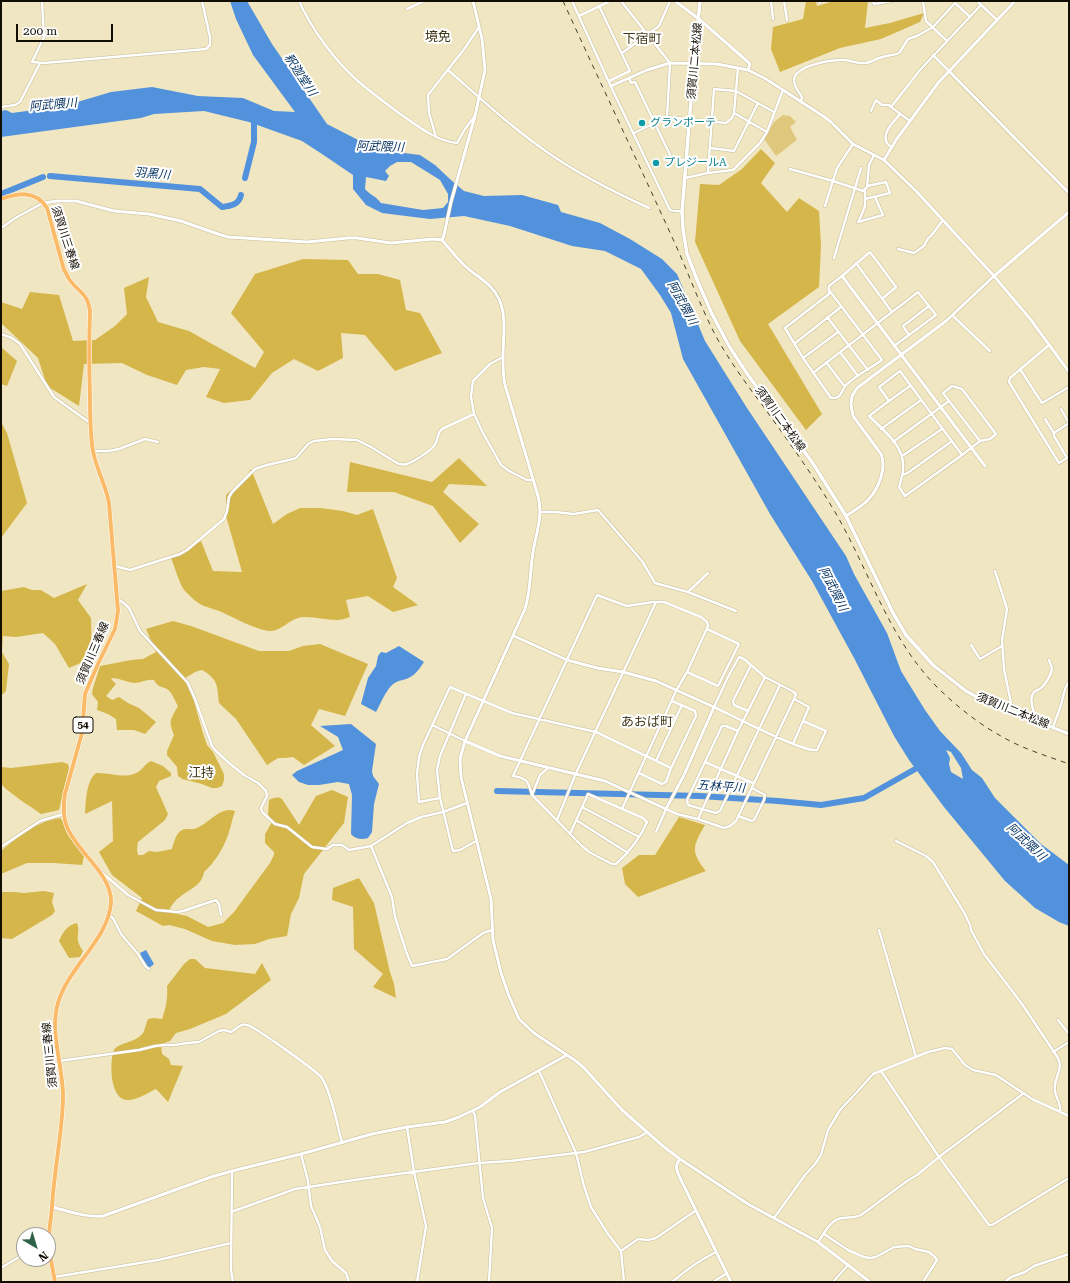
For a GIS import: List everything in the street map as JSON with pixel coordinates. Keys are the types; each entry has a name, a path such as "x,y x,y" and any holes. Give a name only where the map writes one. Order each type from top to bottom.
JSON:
{"main road":[{"name":"須賀川二本松線","path":"700,1 682,212 687,254 706,301 729,346 748,375 812,462 846,516 893,613 903,630 917,648 932,665 966,691 1008,710 1069,734"},
{"name":"須賀川三春線","path":"1,199 13,195 25,194 36,197 44,203 47,208 64,270 89,303 90,423 96,464 107,494 118,612 115,629 98,664 86,694 83,727 65,794 64,814 68,828 73,838 102,876 111,900 108,915 100,935 66,983 59,1001 55,1018 63,1091 63,1112 53,1185 50,1227"},
{"name":"須賀川三春線","path":"52,1267 55,1280"}],"street":[{"path":"42,1 44,36 32,62 40,63 206,49 210,45 210,37 202,1"},
{"path":"299,1 306,15 325,43 347,70 376,96 413,123 436,137 457,143 475,116"},
{"path":"407,9 424,1"},
{"path":"442,240 475,116 485,70 484,52 473,1"},
{"path":"572,1 670,210 679,210 682,212"},
{"path":"579,16 610,1"},
{"path":"621,1 670,63 667,117"},
{"path":"622,53 659,26 670,1"},
{"path":"675,1 699,18 748,62 750,64 748,70"},
{"path":"771,1 773,19"},
{"path":"784,1 787,20"},
{"path":"873,1 874,4 892,1"},
{"path":"923,1 926,21 946,40"},
{"path":"977,1 997,20"},
{"path":"884,160 938,83 1015,1"},
{"path":"801,102 802,97 794,81 795,77 800,71 824,61 846,60 866,63 880,57 898,54 908,39 917,36 932,27 954,2 969,16"},
{"path":"891,107 946,40 981,5"},
{"path":"599,6 630,71 609,81"},
{"path":"436,137 429,113 428,95 465,48 479,27"},
{"path":"933,55 1069,193"},
{"path":"1,107 15,105 20,102 40,63"},
{"path":"611,86 647,70 670,63 717,64 748,70 766,79 831,122 853,144 884,160 943,220 994,276 1031,320 1069,372"},
{"path":"634,133 667,117 726,122 732,118 734,113 738,68"},
{"path":"448,70 547,152 587,177 649,208"},
{"path":"629,78 631,83 635,82 672,159 686,160"},
{"path":"708,172 714,89 736,92 774,112"},
{"path":"685,178 708,172 733,170 760,144 767,132 783,90"},
{"path":"871,112 876,100 882,105 889,105 910,121"},
{"path":"710,148 734,151 758,103"},
{"path":"734,113 767,132"},
{"path":"892,147 886,142 888,128 900,114"},
{"path":"825,206 839,163 853,144"},
{"path":"874,155 869,165 867,186 865,190 864,211 858,222 883,215 875,197"},
{"path":"834,258 861,168"},
{"path":"790,169 834,181 863,191 865,190"},
{"path":"865,199 890,194 886,182 867,186"},
{"path":"1,228 44,203 76,201 114,211 149,214 181,222 228,237 307,242 352,238 391,243 433,239 442,240 464,265 489,285 499,299 503,311 503,373 505,385 541,512 532,558 529,596 526,609 465,740 460,759 461,777 491,899 493,940 499,966 509,996 519,1018 534,1033 567,1055 590,1073 622,1110 664,1147 748,1204 818,1242 870,1282"},
{"path":"846,516 868,500 881,477 884,468 884,460 881,454 853,416 851,405 852,396 857,388 952,315 994,276 1069,212"},
{"path":"898,249 914,252 919,250 924,246 928,238 943,220"},
{"path":"829,290 882,360 858,376 845,387 842,394 835,398 831,398 803,358 785,328 829,294 829,290 829,286 870,252 896,287 882,299"},
{"path":"856,263 892,312"},
{"path":"842,276 985,466"},
{"path":"813,372 918,292 936,315 894,346"},
{"path":"909,335 903,326 929,306"},
{"path":"794,344 841,307"},
{"path":"952,315 990,351"},
{"path":"827,317 868,370"},
{"path":"803,358 838,332"},
{"path":"1,334 12,338 20,344 54,397 90,423"},
{"path":"1049,345 1010,378 1009,382 1058,463 1067,458"},
{"path":"840,352 858,376"},
{"path":"503,357 490,364 473,380 470,396 474,414 483,433 502,465 509,471 527,480 533,480"},
{"path":"826,362 845,387"},
{"path":"1020,369 1042,403 1069,387"},
{"path":"890,401 879,387 900,371 962,455"},
{"path":"910,386 869,416 898,446 902,456 904,468 899,487 906,496 971,447 980,441 990,439 996,434 962,389 952,386 943,393 980,441"},
{"path":"881,429 921,400"},
{"path":"893,442 949,400"},
{"path":"1054,433 1069,423 1061,409"},
{"path":"114,566 130,570 180,554 187,550 224,519 229,497 246,477 260,467 275,462 294,460 308,444 314,441 357,440 372,447 397,463 406,464 434,446 442,429 474,414"},
{"path":"1045,419 1069,461"},
{"path":"902,456 942,429"},
{"path":"93,451 118,449 145,439 158,442"},
{"path":"902,475 909,472 952,442"},
{"path":"541,512 574,514 598,510 642,560 653,582 658,585 688,592 736,610"},
{"path":"995,571 1007,609 1002,646 1004,670 1011,703 1008,710"},
{"path":"688,592 708,573"},
{"path":"570,834 588,794 647,821 635,844 628,853 616,864 612,864 585,849 570,834 557,820 532,795 527,781 521,777 514,776 597,595 628,606 664,602 701,617 707,622 707,629 687,672 676,691 622,809"},
{"path":"117,599 129,608 140,630 188,683 212,746 234,767 258,783 266,792 267,796 261,808 262,812 275,824 287,827 308,844 316,848 326,849 333,845 342,845 349,850 371,846 407,823 421,817 443,812 467,803"},
{"path":"557,820 576,773 656,602"},
{"path":"687,672 718,686 739,644 707,629"},
{"path":"514,636 567,660 656,681 793,744 812,751 817,750 826,733 825,730 803,721"},
{"path":"971,645 980,659 1002,646"},
{"path":"432,725 500,756 605,781 666,809 678,814 698,819 716,826 726,827 734,824 794,699 795,692 765,677 742,658 740,657 738,659 728,677 684,775 666,809 656,832"},
{"path":"1035,721 1035,716 1030,702 1033,693 1047,682 1052,669 1049,660"},
{"path":"748,711 734,705 733,701 751,665"},
{"path":"698,819 738,731 765,677"},
{"path":"1053,727 1069,681"},
{"path":"738,731 722,726 687,800 688,805 716,814 720,811 780,685"},
{"path":"440,798 419,802 417,774 419,757 450,687 483,700 512,714 596,732 671,768"},
{"path":"466,694 449,733 438,764 437,776 440,798 453,851 460,850 476,841"},
{"path":"793,744 809,707 794,699"},
{"path":"639,773 663,784 666,782 671,768 696,716 695,711 672,701"},
{"path":"656,760 682,706"},
{"path":"705,762 753,783"},
{"path":"532,795 540,774 548,768"},
{"path":"738,816 752,821 764,800 766,795 752,788"},
{"path":"582,807 639,837"},
{"path":"1,848 40,821 64,814"},
{"path":"576,820 628,853"},
{"path":"896,841 926,856 933,862 964,914 984,954 1022,1004 1058,1058 1060,1069 1054,1088 1061,1107 1060,1112"},
{"path":"371,846 392,897 395,917 412,966 447,959 483,933 492,930"},
{"path":"97,870 103,872 128,894 156,910 177,912 183,911 215,900 220,904 221,915"},
{"path":"108,915 113,918 121,934 149,969"},
{"path":"879,930 916,1057"},
{"path":"1058,1020 1069,1034"},
{"path":"59,1062 139,1050 155,1046 200,1042 219,1031 224,1030 231,1032 239,1026 248,1025 290,1053 320,1076 327,1088 342,1143"},
{"path":"1053,1052 1069,1042"},
{"path":"774,1219 821,1155 826,1136 832,1122 840,1110 871,1076 916,1057 942,1048 950,1048 967,1067 996,1076 1032,1100 1069,1116"},
{"path":"52,1207 93,1216 104,1216 211,1177 232,1171 372,1134 407,1127 445,1122 473,1111 500,1092 567,1055"},
{"path":"538,1071 576,1152 584,1186 591,1207 621,1251 624,1282"},
{"path":"881,1071 939,1157 989,1226 1069,1178"},
{"path":"818,1242 829,1225 834,1221 841,1218 857,1217 861,1215 1024,1094"},
{"path":"473,1111 475,1116 483,1198 492,1228 489,1282"},
{"path":"407,1127 414,1172 426,1226 417,1282"},
{"path":"231,1212 288,1191 479,1162 510,1161 592,1151 639,1137 648,1132"},
{"path":"300,1154 309,1187 309,1200 320,1227 325,1250 332,1260 346,1273 349,1282"},
{"path":"680,1159 676,1165 677,1171 695,1211 731,1282"},
{"path":"232,1171 231,1270 233,1282"},
{"path":"621,1251 638,1239 648,1240 656,1238 695,1211"},
{"path":"824,1234 848,1250 864,1257 876,1257 894,1247 900,1246 912,1246 915,1249 929,1252 935,1257 936,1260 923,1282"},
{"path":"55,1280 158,1260 231,1243"},
{"path":"672,1282 703,1259 717,1252"},
{"path":"1005,1282 1011,1277 1021,1274 1034,1266 1069,1254"},
{"path":"1,1268 16,1259"},
{"path":"833,1282 848,1264"},
{"path":"713,1282 727,1273"}],"shaded area":[{"path":"806,1 816,1 817,6 834,1 868,1 865,28 890,23 924,13 920,22 881,39 840,48 780,72 771,49 773,27 803,19"},
{"path":"783,115 790,116 796,122 790,127 797,140 776,156 764,139 774,122"},
{"path":"761,149 775,163 761,183 787,212 799,198 819,211 821,245 819,287 768,324 822,414 806,430 740,341 695,242 700,184 719,185 742,169"},
{"path":"303,259 348,260 358,274 378,274 400,280 406,310 420,313 442,353 395,371 365,335 341,333 343,358 318,371 294,359 272,373 250,400 224,403 206,397 220,369 204,367 186,370 177,385 147,375 122,363 84,364 79,406 47,386 38,358 1,323 1,302 22,309 30,292 59,295 73,341 95,340 115,326 127,314 124,288 149,277 146,297 158,322 189,331 255,368 264,352 231,313 255,274"},
{"path":"1,347 17,361 7,386 1,384"},
{"path":"1,422 7,433 27,503 1,538"},
{"path":"459,458 487,486 449,484 443,492 479,524 460,543 433,506 394,492 347,492 350,462 432,482"},
{"path":"251,469 273,524 287,514 300,508 320,508 343,511 357,515 373,509 397,578 393,587 418,605 393,612 368,596 346,600 350,617 345,619 333,620 303,617 298,618 278,629 270,631 252,626 204,606 194,600 183,588 171,558 201,541 213,571 242,572 226,516 226,495 247,476"},
{"path":"87,584 78,600 91,618 92,658 69,668 55,644 43,633 16,637 3,636 2,652 9,664 6,691 1,696 1,591 24,587 32,590 41,590 54,598"},
{"path":"173,621 191,626 259,651 289,651 303,646 320,644 368,664 345,716 319,709 311,725 335,746 304,765 293,757 278,758 267,765 236,719 219,703 217,688 214,680 202,670 195,672 184,679 194,701 207,745 213,752 224,774 222,786 212,788 182,779 178,776 177,767 167,755 167,751 174,735 171,720 178,706 169,690 158,685 154,680 134,683 116,678 111,679 116,684 106,696 112,700 119,697 139,708 156,722 145,734 134,730 117,730 116,719 97,710 98,702 92,694 100,666 143,659 156,652 146,629"},
{"path":"151,761 163,766 171,773 171,776 159,781 156,787 168,814 165,820 138,842 138,855 143,855 149,851 157,852 172,849 174,841 180,831 199,827 224,811 235,811 224,845 212,864 204,872 201,881 172,904 169,910 172,913 187,916 208,927 223,923 234,912 270,863 274,855 274,852 265,843 265,834 272,822 268,814 269,800 277,797 282,799 299,825 316,796 332,790 348,797 344,823 304,874 299,898 291,914 287,936 269,939 255,944 235,945 212,941 185,929 169,925 163,926 136,911 142,898 112,875 99,852 113,841 112,801 85,814 86,797 90,781 96,773 123,776 133,774 140,771"},
{"path":"62,762 68,764 69,768 59,810 41,814 13,794 1,783 1,767 11,768"},
{"path":"679,817 705,825 698,838 695,853 706,871 638,897 625,884 622,868 639,855 655,855"},
{"path":"60,818 68,835 84,856 82,865 27,863 1,874 1,851 21,835 43,822"},
{"path":"359,878 374,903 394,984 396,998 373,987 383,974 354,949 353,907 332,900 333,888"},
{"path":"44,891 54,893 52,902 55,911 52,915 12,939 1,938 1,892 24,893"},
{"path":"77,923 78,941 83,951 80,957 69,958 59,941 66,929"},
{"path":"190,959 195,959 205,968 255,974 262,963 271,980 226,1014 190,1029 176,1033 170,1041 161,1044 162,1054 169,1059 171,1065 183,1066 168,1102 156,1089 135,1099 122,1099 114,1088 112,1080 112,1056 114,1050 116,1047 132,1041 140,1036 144,1032 148,1019 162,1019 165,1011 167,986 184,964"}],"water":[{"name":"阿武隈川","path":"230,1 247,1 272,44 327,124 362,142 377,152 420,155 435,165 464,191 484,196 522,195 558,205 561,212 600,223 630,239 662,259 677,274 705,341 747,408 846,556 854,574 887,633 901,671 925,710 940,731 961,753 972,770 982,778 995,798 1041,844 1069,865 1069,926 1035,908 1005,881 944,807 909,760 894,736 812,581 770,514 683,359 671,313 641,269 605,251 572,246 510,226 464,216 430,219 382,213 366,205 353,189 353,175 302,141 249,122 204,111 154,114 141,118 1,137 1,111 6,110 12,113 64,106 111,92 152,87 198,96 243,98 274,111 295,112 253,55 236,19","holes":["397,162 411,162 440,180 448,194 448,202 443,208 423,210 381,203 365,189 366,177 386,181 389,176 385,171","946,750 951,752 961,768 963,779 951,772 949,764 950,758"]},
{"path":"399,646 424,662 414,675 392,685 385,694 376,712 361,704 368,678 376,666 378,656 381,652 386,653"},
{"path":"351,724 376,744 372,771 373,776 379,784 374,804 372,832 368,838 363,839 359,839 351,834 352,795 349,784 338,782 308,785 299,782 292,775 297,771 343,750 338,737 320,726"},
{"path":"146,950 154,964 149,968 140,953"}],"waterway":[{"name":"羽黒川","path":"245,178 254,142 254,117"},
{"name":"羽黒川","path":"50,176 200,189 222,207 236,203 241,195"},
{"name":"羽黒川","path":"1,194 43,177"},
{"name":"五林平川","path":"497,791 700,796 821,805 864,798 923,766"}],"railway":[{"path":"563,1 672,237 705,315 718,340 739,374 782,432 827,498 847,534 892,625 905,646 919,667 936,686 972,717 1012,742 1069,764"}],"place":[{"name":"グランポーテ","path":"642,123"},
{"name":"プレジールA","path":"656,163"}],"district":[{"name":"境免","path":"438,37"},
{"name":"下宿町","path":"642,39"},
{"name":"あおば町","path":"647,722"},
{"name":"江持","path":"201,773"}],"water label":[{"name":"釈迦堂川","path":"300,75"}]}
